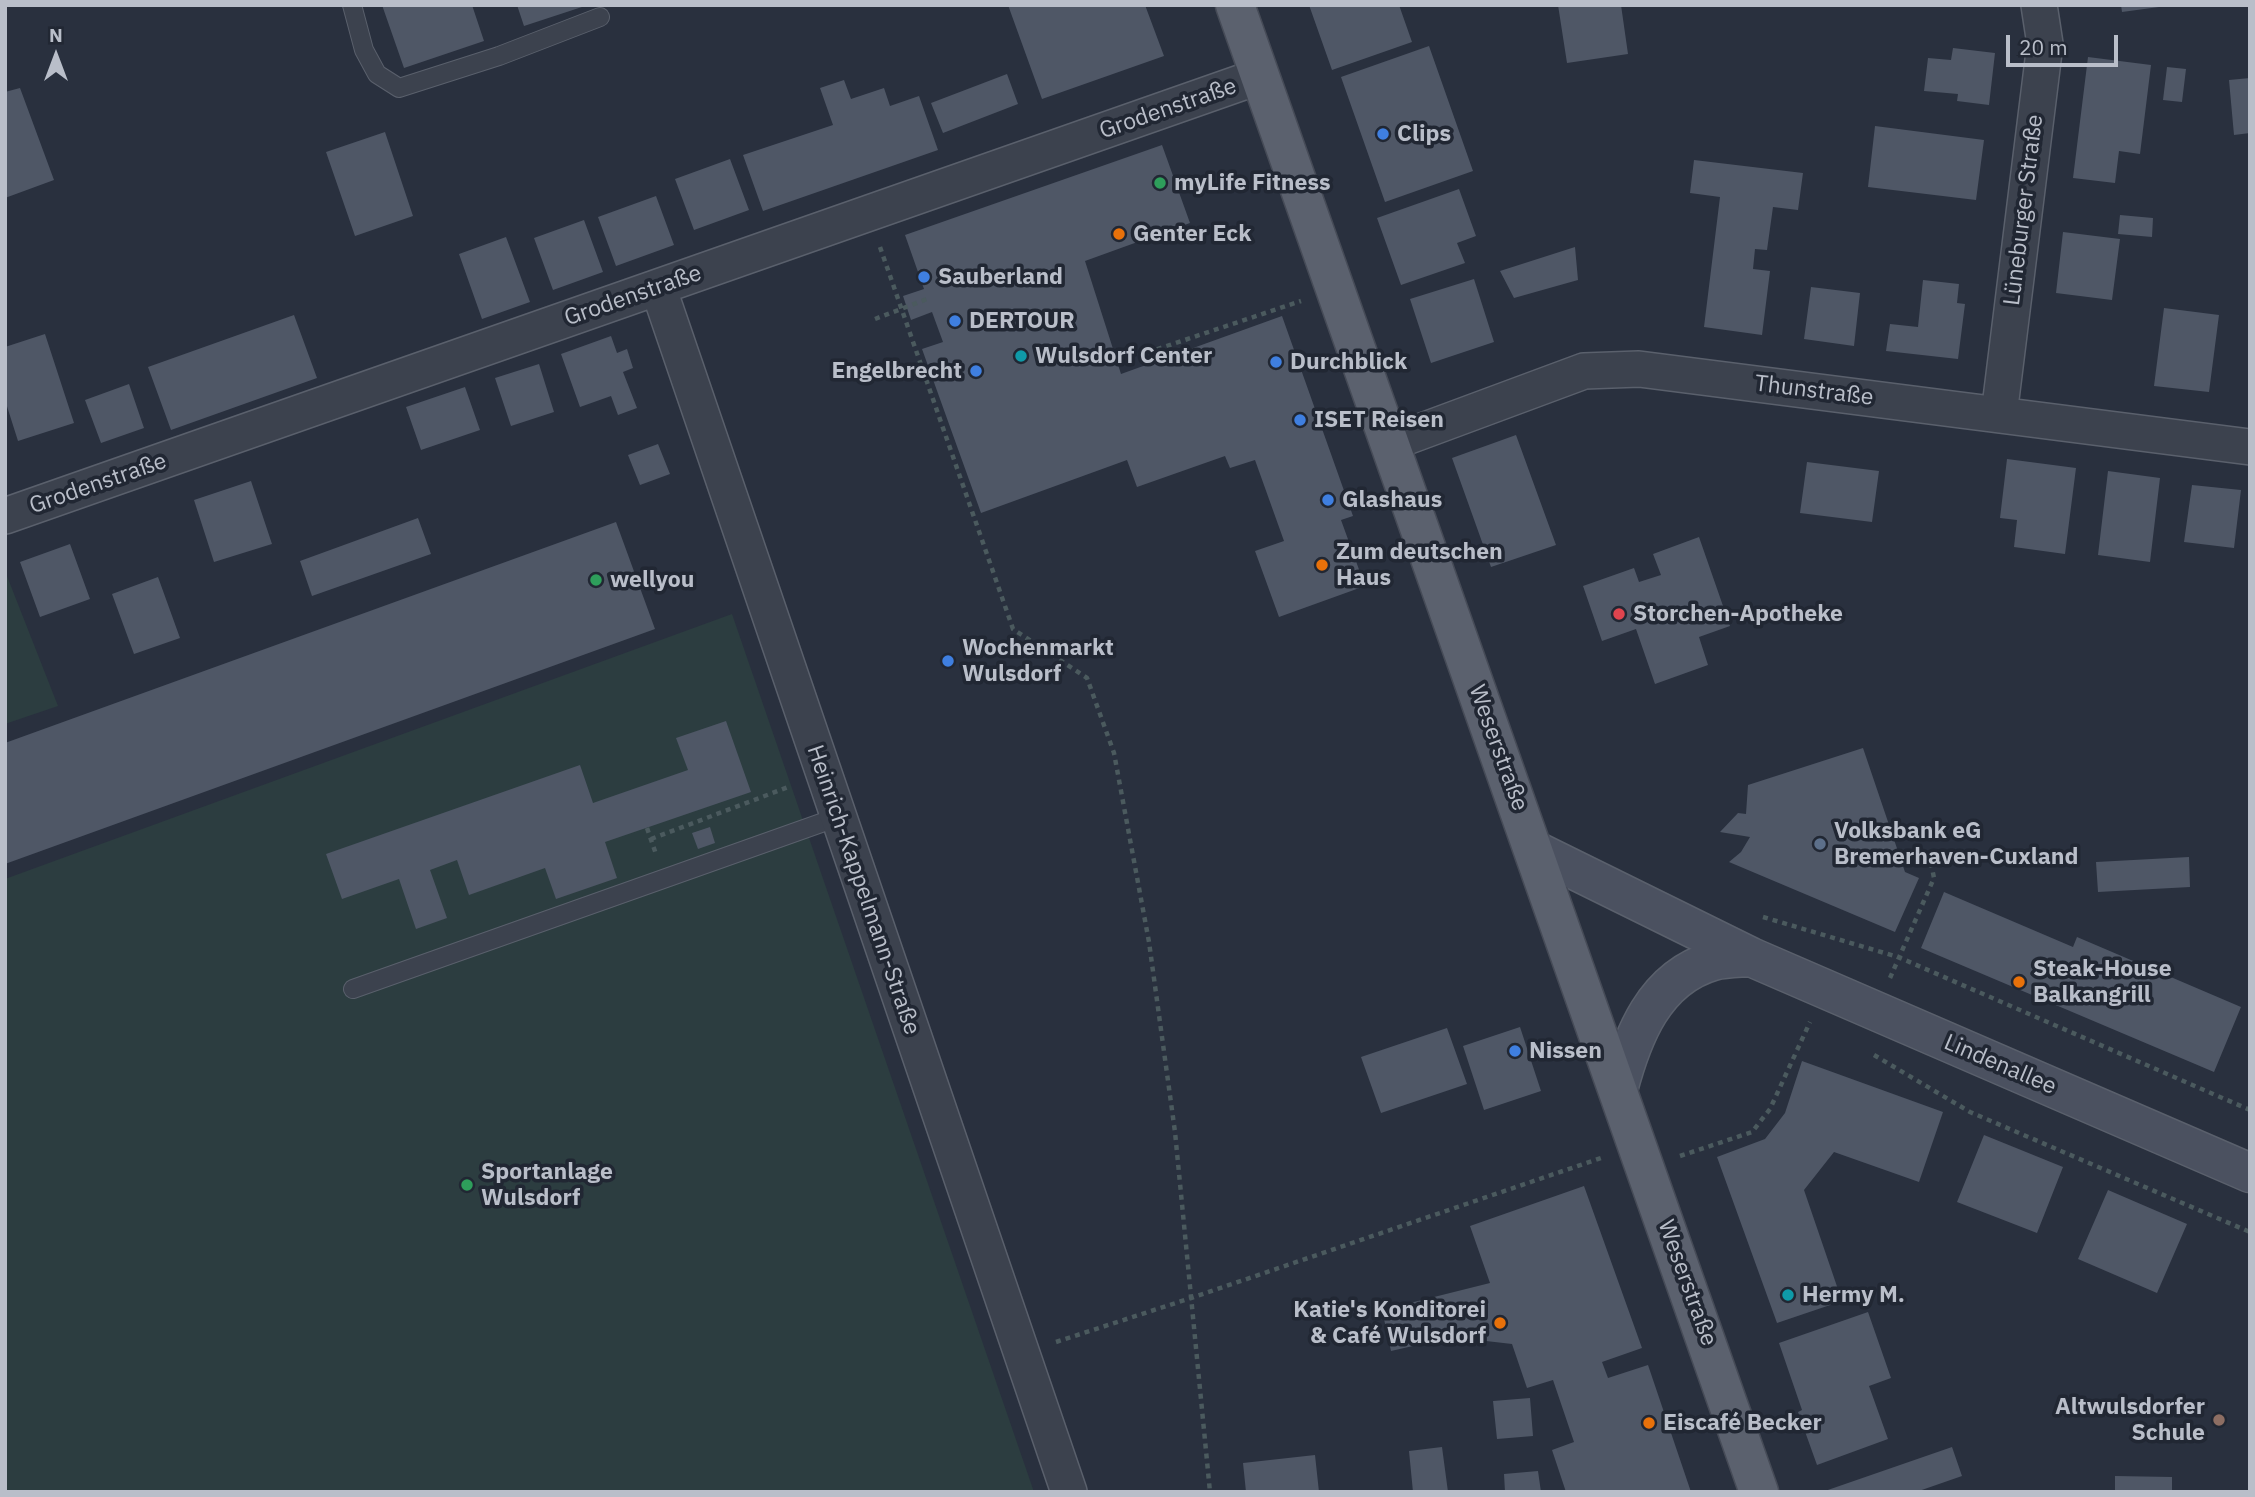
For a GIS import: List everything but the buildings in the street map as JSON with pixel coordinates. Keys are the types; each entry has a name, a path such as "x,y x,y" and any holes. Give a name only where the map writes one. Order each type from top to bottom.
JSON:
{"main road":[{"name":"Weserstraße","path":"1235,5 1759,1492"}],"street":[{"name":"Lüneburger Straße","path":"1999,415 2045,44 2039,5"},
{"name":"Grodenstraße","path":"5,516 1260,76"},
{"name":"Heinrich-Kappelmann-Straße","path":"658,287 1069,1492"},
{"name":"Thunstraße","path":"1390,443 1584,371 1639,369 2250,447"},
{"name":"Lindenallee","path":"1534,850 1751,957 2250,1173"},
{"name":"Lindenallee","path":"1618,1090 1628,1050 1644,1018 1680,976 1713,961 1751,957"}],"lane":[{"path":"352,5 364,50 376,74 399,88 499,56 600,17"},
{"path":"353,989 838,817"}],"path":[{"path":"869,214 1013,629 1087,678 1114,753 1149,943 1175,1132 1210,1492"},
{"path":"1119,362 1335,290"},
{"path":"875,319 927,299"},
{"path":"651,839 823,774"},
{"path":"1876,1011 1934,878 1928,848"},
{"path":"1755,915 1898,957 2250,1110"},
{"path":"1021,1353 1642,1156 1752,1132 1770,1109 1825,989"},
{"path":"1868,1052 1970,1112 2250,1232"}],"shaded area":[{"path":"5,571 58,706 5,724"},
{"name":"Sportanlage Wulsdorf","path":"732,614 1034,1492 5,1492 5,879"}],"place":[{"name":"Clips","path":"1383,134"},
{"name":"myLife Fitness","path":"1160,183"},
{"name":"Genter Eck","path":"1119,234"},
{"name":"Sauberland","path":"924,277"},
{"name":"DERTOUR","path":"955,321"},
{"name":"Wulsdorf Center","path":"1021,356"},
{"name":"Durchblick","path":"1276,362"},
{"name":"Engelbrecht","path":"976,371"},
{"name":"ISET Reisen","path":"1300,420"},
{"name":"Glashaus","path":"1328,500"},
{"name":"Zum deutschen Haus","path":"1322,565"},
{"name":"wellyou","path":"596,580"},
{"name":"Storchen-Apotheke","path":"1619,614"},
{"name":"Wochenmarkt Wulsdorf","path":"948,661"},
{"name":"Volksbank eG Bremerhaven-Cuxland","path":"1820,844"},
{"name":"Steak-House Balkangrill","path":"2019,982"},
{"name":"Nissen","path":"1515,1051"},
{"name":"Sportanlage Wulsdorf","path":"467,1185"},
{"name":"Hermy M.","path":"1788,1295"},
{"name":"Katie's Konditorei & Café Wulsdorf","path":"1500,1323"},
{"name":"Altwulsdorfer Schule","path":"2219,1420"},
{"name":"Eiscafé Becker","path":"1649,1423"}]}
